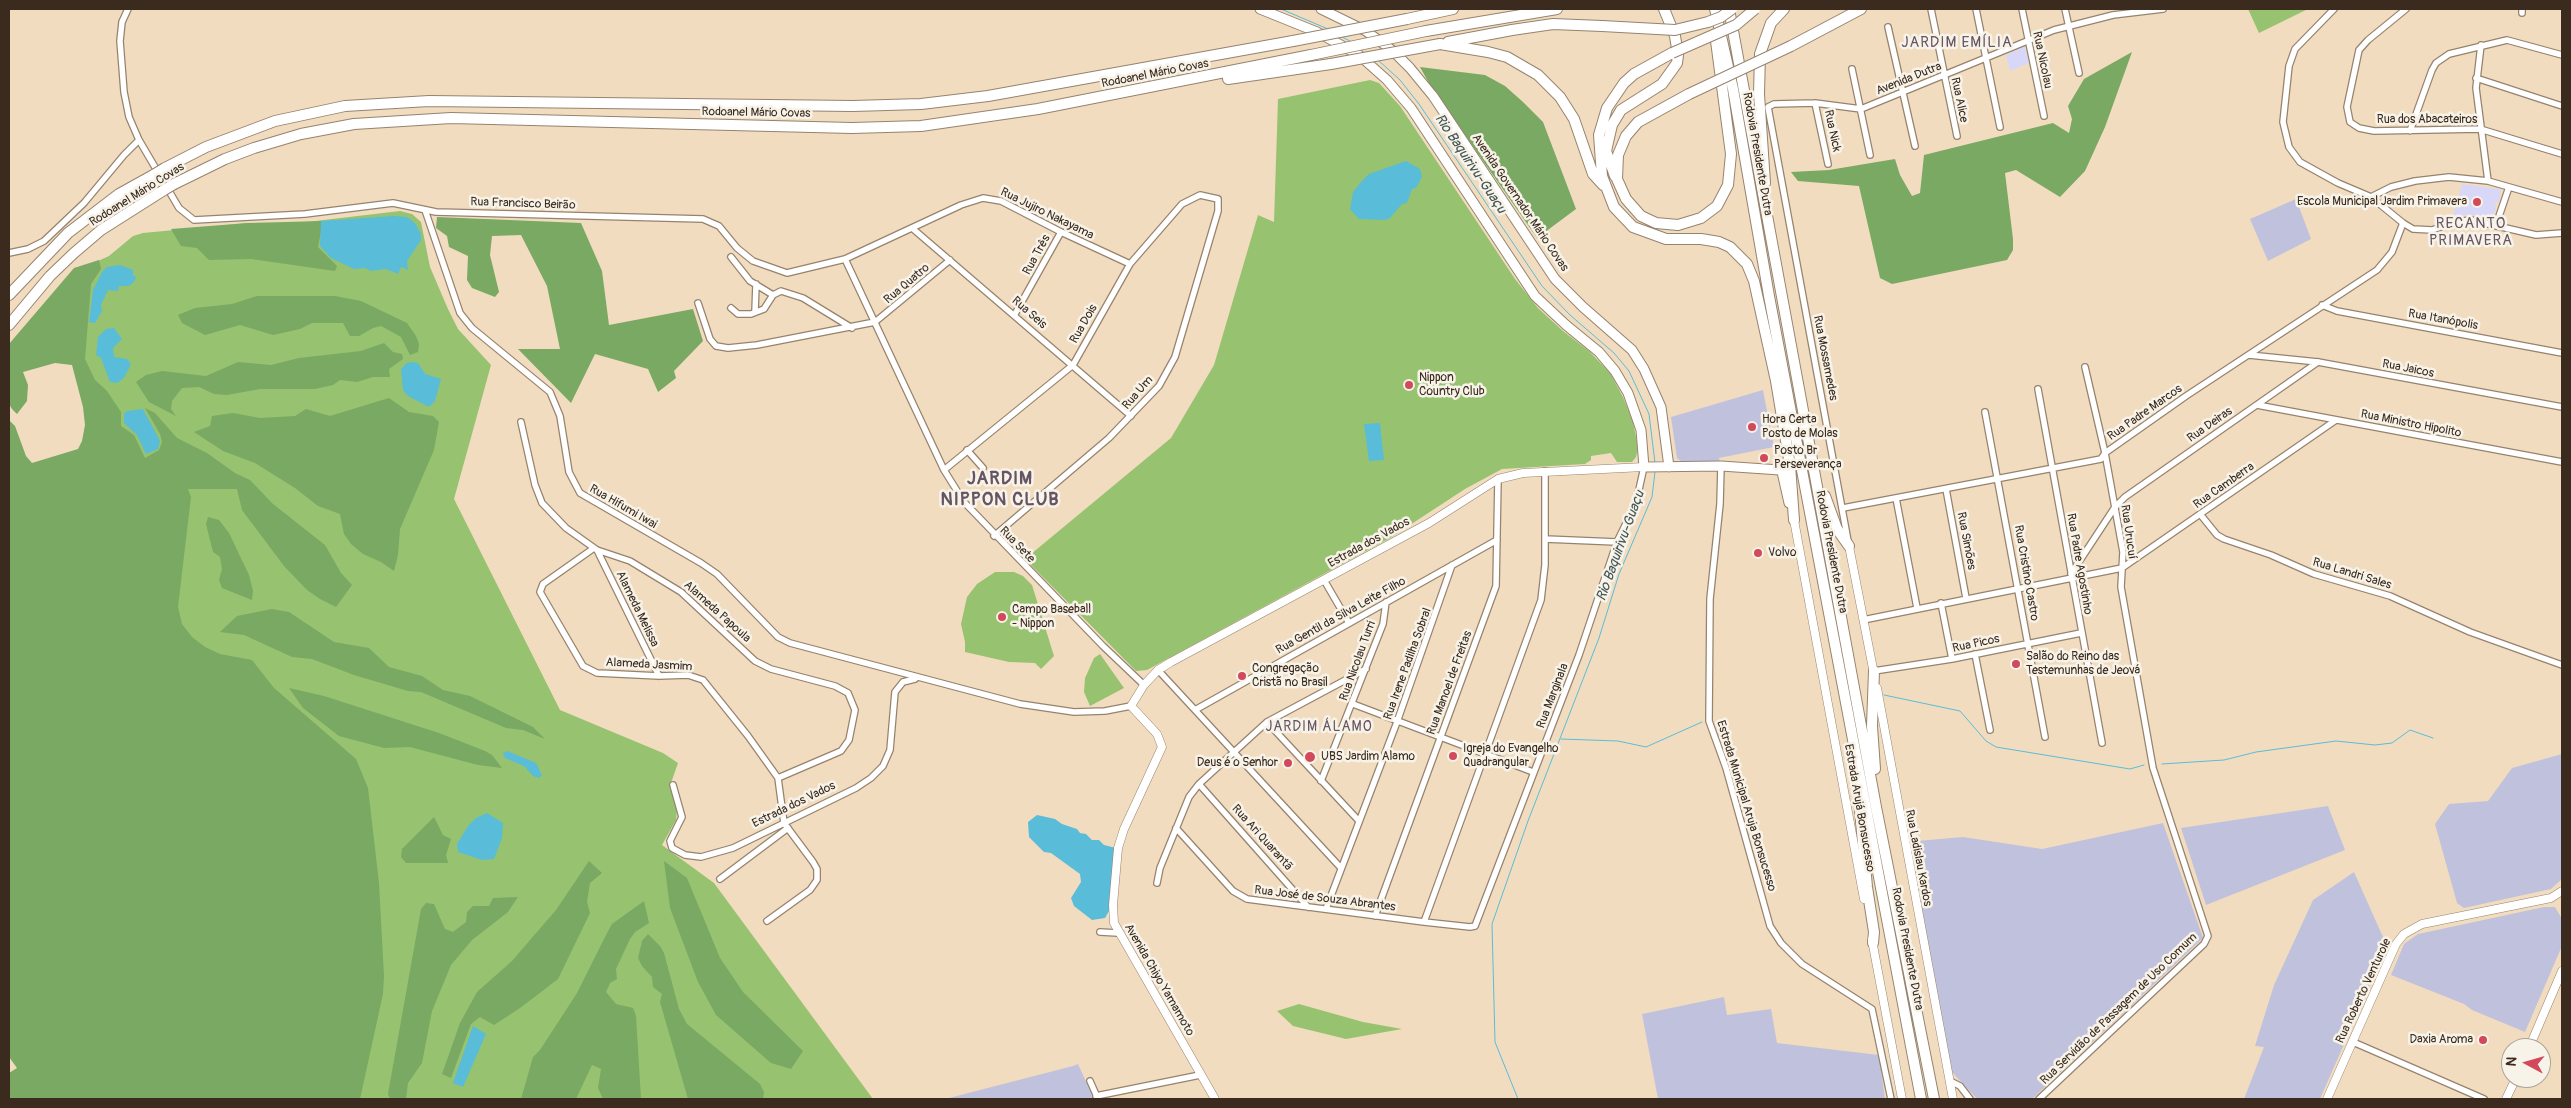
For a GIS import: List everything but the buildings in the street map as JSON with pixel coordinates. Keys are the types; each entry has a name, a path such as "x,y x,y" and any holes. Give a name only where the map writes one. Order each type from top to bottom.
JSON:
{"highway":[{"path":"1407,19 1423,9"},
{"name":"Rodoanel Mário Covas","path":"9,295 68,232 119,194 165,168 206,147 275,122 344,106 428,101 853,106 921,104 988,96 1292,41 1453,9"},
{"name":"Rodoanel Mário Covas","path":"9,325 45,282 74,253 102,230 174,184 225,159 301,134 354,124 451,118 852,128 921,126 1002,115 1194,79 1426,31 1557,9"},
{"path":"1664,9 1675,36 1678,55 1676,64 1662,84 1621,110 1612,125 1606,151 1611,171 1630,206 1647,219 1662,224 1678,225 1701,218 1710,213 1724,196 1732,169 1713,9"},
{"name":"Rodovia Presidente Dutra","path":"1713,9 1733,89 1769,296 1921,1099"},
{"path":"1194,79 1221,80 1330,64 1553,24 1675,30 1708,22 1721,17 1730,9"},
{"name":"Rodovia Presidente Dutra","path":"1730,9 1876,807 1934,1099"},
{"path":"1755,9 1736,25 1646,67 1624,84 1607,108 1602,121 1598,149 1606,188 1614,207 1623,219 1643,232 1666,239 1701,239 1719,242 1739,255 1754,281 1776,381 1790,465 1794,520"},
{"path":"1765,204 1766,168 1759,94 1760,54 1768,28 1784,9"},
{"path":"1617,179 1618,155 1632,128 1650,114 1791,46 1862,9"},
{"path":"1440,44 1507,57 1538,75 1560,97 1568,109 1574,119 1593,174 1606,188"},
{"path":"1810,445 1818,457 1829,508 1837,529 1849,546"},
{"path":"1874,671 1872,726 1876,807"},
{"path":"1859,770 1861,824 1874,932 1873,943"}],"main road":[{"path":"1260,9 1317,32 1358,55 1387,80 1411,108 1536,296 1566,325 1599,352 1615,372 1628,393 1641,430 1647,467 1721,466 1780,470 1794,520"},
{"name":"Avenida Governador Mário Covas","path":"1321,9 1366,30 1393,51 1410,68 1432,96 1555,279 1583,307 1632,350 1644,368 1662,407 1666,467"}],"street":[{"path":"9,253 28,249 44,241 84,204 124,155 139,140 129,117 124,92 121,29 128,9"},
{"name":"Rua Alice","path":"1931,9 1957,136"},
{"path":"1976,9 2000,127"},
{"name":"Rua Nicolau","path":"2022,9 2044,116"},
{"path":"2065,9 2079,73"},
{"name":"Avenida Dutra","path":"1774,104 1815,103 1861,109 2028,40 2068,26 2113,16 2163,9"},
{"path":"2334,9 2301,41 2291,56 2284,109 2285,135 2295,156 2308,167 2371,197 2403,224 2413,229 2425,231 2463,220 2496,225 2536,235 2562,233"},
{"name":"Rua dos Abacateiros","path":"2406,9 2368,40 2359,50 2347,107 2350,122 2366,130 2480,129 2562,154"},
{"path":"1888,27 1915,146"},
{"path":"2410,130 2436,63 2449,54 2506,40 2562,56"},
{"path":"2481,45 2476,78 2480,129 2488,181"},
{"path":"1852,69 1870,155"},
{"path":"2476,78 2562,106"},
{"name":"Rua Nick","path":"1815,103 1828,164"},
{"name":"Rua Mossamedes","path":"1774,104 1770,105 1768,111 1863,620"},
{"name":"Rua Francisco Beirão","path":"139,140 184,214 194,220 304,214 393,203 425,210 619,218 703,219 719,226 744,256 764,267 781,272 794,272 845,259"},
{"path":"2371,197 2392,187 2429,178 2449,177 2488,181 2562,202"},
{"path":"2496,225 2509,186"},
{"name":"Rua Dois","path":"944,470 1072,365 1130,264 1160,227 1187,200 1200,195 1215,197 1220,201 1218,211"},
{"name":"Rua Jujiro Nakayama","path":"845,259 961,205 983,198 1001,201 1061,232 1130,264"},
{"name":"Rua Hifumi Iwai","path":"425,210 460,313 472,328 550,392 560,416 569,472 580,493 701,562 717,574 778,637 790,643 920,679 1020,704 1088,712 1130,706"},
{"name":"Rua Um","path":"994,536 1109,438 1159,386 1169,370 1218,211"},
{"name":"Rua Padre Marcos","path":"1843,508 2101,460 2105,453 2382,266 2392,252 2403,224"},
{"name":"Rua Seis","path":"912,228 1015,314 1131,416"},
{"name":"Rua Três","path":"1015,314 1061,232"},
{"path":"731,257 750,281 774,295"},
{"name":"Rua Sete","path":"845,259 944,470 964,502 994,536 1144,685"},
{"name":"Rua Quatro","path":"876,322 950,260"},
{"path":"755,312 756,284"},
{"path":"731,308 738,314 764,309 774,295 781,291 803,298 852,328"},
{"path":"698,303 710,339 716,346 721,348 757,345 876,322"},
{"name":"Rua Itanópolis","path":"2322,305 2346,312 2562,352"},
{"name":"Rua Jaicos","path":"2248,355 2318,362 2562,407"},
{"name":"Rua Deiras","path":"2071,576 2115,507 2125,497 2318,362"},
{"name":"Rua Urucuí","path":"2085,367 2105,453 2123,552 2121,587 2152,760"},
{"name":"Rua Padre Agostinho","path":"2038,389 2102,743"},
{"name":"Rua Ministro Hipolito","path":"2256,405 2562,462"},
{"name":"Rua Cristino Castro","path":"1986,412 2046,737"},
{"name":"Rua Camberra","path":"2122,568 2336,420"},
{"name":"Alameda Papoula","path":"521,422 534,485 542,503 554,518 595,548 630,561 681,592 755,661 771,669 835,686 848,693 854,710 849,740 841,751 778,778"},
{"path":"967,450 983,468"},
{"name":"Estrada Municipal Aruja Bonsucesso","path":"1721,466 1720,504 1710,599 1708,706 1712,731 1726,768 1770,926 1781,944 1802,964 1872,1009 1891,1099"},
{"name":"Estrada dos Vados","path":"1130,706 1144,685 1158,670 1429,523 1498,479 1523,472 1647,467"},
{"name":"Rua Marginala","path":"1470,927 1476,924 1584,642 1617,542 1636,503 1647,467"},
{"path":"1424,922 1541,600 1545,539 1545,471"},
{"name":"Rua Manoel de Freitas","path":"1375,916 1496,586 1498,479"},
{"name":"Rua Simões","path":"1946,489 1966,598"},
{"path":"1896,498 1917,608"},
{"name":"Rua Landri Sales","path":"2200,514 2216,535 2224,539 2271,555 2314,574 2383,593 2470,632 2562,665"},
{"name":"Estrada Arujá Bonsucesso","path":"1794,520 1902,1099"},
{"path":"1545,539 1617,542"},
{"name":"Rua Gentil da Silva Leite Filho","path":"1195,710 1497,540"},
{"name":"Alameda Jasmim","path":"595,548 543,584 540,592 583,666 588,670 609,674 688,675 703,680 748,736 778,778 786,825"},
{"name":"Alameda Melissa","path":"595,548 659,676"},
{"name":"Rua Irene Padilha Sobral","path":"1326,909 1397,722 1452,565"},
{"path":"1863,620 2018,589 2071,576 2122,568"},
{"path":"1324,580 1349,623"},
{"name":"Rua Nicolau Turri","path":"1321,781 1383,624 1386,602"},
{"path":"1942,603 1952,659"},
{"name":"Rua Ladislau Kardos","path":"1863,620 1953,1099"},
{"name":"Rua Picos","path":"1874,671 1952,659 2081,633"},
{"path":"1975,654 1990,730"},
{"path":"1157,883 1160,868 1189,797 1199,784 1267,722 1366,669"},
{"path":"1158,670 1341,868"},
{"name":"Estrada dos Vados","path":"673,785 682,817 670,845 679,853 701,857 718,854 786,825 856,788 878,772 890,750 894,692 903,682 920,679"},
{"path":"1353,704 1533,772"},
{"name":"Avenida Chiyo Yamamoto","path":"1130,706 1157,734 1162,747 1124,829 1118,848 1113,905 1114,923 1118,933 1215,1099"},
{"path":"1267,722 1359,821"},
{"name":"Rua Servidão de Passagem de Uso Comum","path":"2040,1099 2207,939 2207,932 2152,760"},
{"name":"Rua Ari Quarantã","path":"1199,784 1308,907"},
{"path":"720,879 786,825 817,869 817,880 810,890 767,921"},
{"name":"Rua José de Souza Abrantes","path":"1176,828 1240,896 1247,899 1470,927"},
{"name":"Rua Roberto Venturole","path":"2327,1099 2396,944 2404,934 2422,924 2551,898 2561,894"},
{"path":"1100,932 1118,933"},
{"path":"2533,1038 2562,971"},
{"path":"2353,1042 2484,1099"},
{"path":"1090,1081 1097,1098 1200,1075"},
{"path":"1950,1081 1960,1086 1970,1099"}],"shaded area":[{"path":"2025,46 2029,63 2010,71 2006,55"},
{"name":"Escola Municipal Jardim Primavera","path":"2462,184 2499,189 2501,191 2499,202 2495,202 2496,210 2493,216 2465,215 2452,219"},
{"path":"2296,199 2311,239 2268,261 2250,219"},
{"path":"1763,390 1774,447 1719,458 1720,462 1682,462 1677,458 1671,417"},
{"path":"2562,754 2562,879 2551,889 2464,908 2457,903 2435,824 2449,804 2488,801 2512,768"},
{"path":"2328,806 2345,850 2206,905 2181,828"},
{"path":"2163,823 2203,938 2032,1099 1977,1099 1950,1070 1906,842 1963,837 2042,849"},
{"path":"2354,872 2387,946 2320,1099 2244,1099 2264,1047 2255,1046 2274,985 2313,900"},
{"path":"2544,907 2555,907 2562,919 2562,946 2525,1032 2472,1010 2464,1004 2391,975 2404,944 2418,934"},
{"path":"1724,997 1727,1015 1771,1009 1777,1043 1879,1055 1885,1099 1658,1099 1642,1014"},
{"path":"1078,1064 1094,1099 945,1099 1073,1066"}],"green space":[{"path":"2248,9 2308,9 2259,33"},
{"path":"2132,52 2105,127 2085,171 2060,197 2016,170 2005,173 2013,239 2013,250 2007,260 1892,284 1880,278 1859,186 1798,181 1791,172 1829,170 1895,159 1900,175 1912,196 1920,193 1924,155 2053,123 2069,133 2072,119 2068,106 2084,79"},
{"path":"1420,67 1485,75 1505,86 1523,102 1543,122 1576,209 1537,238 1430,85"},
{"name":"Nippon Country Club","path":"1370,80 1379,83 1400,106 1515,279 1538,308 1589,351 1610,373 1623,397 1633,422 1638,448 1636,457 1632,462 1617,462 1611,453 1591,456 1591,460 1585,464 1502,469 1465,489 1390,538 1147,670 1136,671 1025,559 1171,438 1214,365 1258,215 1274,222 1278,99"},
{"path":"400,211 412,214 421,222 430,267 448,309 458,329 491,365 454,499 560,710 663,753 678,763 670,786 677,810 676,820 662,845 714,883 873,1099 353,1099 78,354 80,269 109,256 133,236 143,233 248,223 298,223"},
{"path":"437,217 581,223 602,271 609,325 693,309 703,341 674,371 676,378 658,392 648,369 595,354 571,403 518,349 560,349 547,286 521,235 492,236 490,255 499,292 495,297 472,288 467,280 468,256 449,247 447,236 436,228"},
{"path":"323,221 318,247 337,266 335,271 251,259 209,260 197,248 181,246 171,229 248,223"},
{"path":"99,260 101,269 91,284 85,359 95,380 107,391 121,412 121,426 134,435 145,458 159,450 162,442 160,434 145,408 155,413 177,438 207,453 235,473 250,480 273,504 325,545 341,573 352,585 336,607 320,599 307,590 284,566 242,510 237,489 188,489 191,497 178,607 182,624 192,637 205,647 220,654 252,660 274,688 356,759 368,788 379,883 384,976 383,994 360,1099 9,1099 9,1073 17,1068 9,1057 9,420 15,426 26,456 32,463 78,449 82,441 85,425 83,407 72,365 55,363 23,372 28,385 27,401 17,414 12,409 9,404 9,344 74,268"},
{"path":"257,296 335,296 361,301 407,323 416,336 419,344 418,352 410,355 401,337 381,326 359,336 350,336 343,323 312,323 300,329 273,335 240,325 205,335 182,323 178,315 195,308 232,304"},
{"path":"384,343 393,352 402,354 403,359 389,369 390,377 373,377 357,382 340,380 333,385 315,389 260,389 227,395 214,394 199,387 182,388 172,401 171,409 176,416 149,402 136,382 146,375 162,371 206,376 238,362 271,365 299,358 361,351"},
{"path":"389,398 409,412 433,416 439,422 434,450 400,529 398,555 394,571 381,562 363,554 351,544 344,534 340,514 318,506 295,488 255,463 223,451 194,432 210,426 212,416 233,413 260,418 295,416 306,409 330,416"},
{"path":"208,517 219,520 229,533 249,575 253,591 252,600 222,588 219,580 222,569 220,557 213,552 206,524"},
{"name":"Campo Baseball - Nippon","path":"995,572 1014,572 1023,576 1032,585 1054,656 1041,669 1035,663 1009,662 965,652 961,624 967,597 977,584"},
{"path":"272,609 289,612 334,642 369,648 389,667 422,676 443,690 470,696 533,727 545,739 523,730 506,728 421,692 408,691 354,675 312,659 292,657 244,635 220,632 237,616"},
{"path":"1100,654 1124,688 1090,706 1084,692 1085,678 1094,658"},
{"path":"289,688 324,696 439,733 485,751 492,755 502,768 478,765 410,747 384,748 339,736 303,708"},
{"path":"434,817 443,835 451,839 446,855 448,863 406,863 401,857 402,849"},
{"path":"589,861 602,873 590,883 587,902 590,913 558,979 494,1025 480,1017 471,1024 451,1078 442,1074 460,1023 477,992 512,961 556,910"},
{"path":"664,861 687,878 720,958 743,992 803,1051 791,1069 771,1063 716,1015 698,982 670,908"},
{"path":"518,897 508,912 472,940 451,965 432,1011 422,1063 408,1083 406,1099 390,1099 388,1094 421,909 426,903 434,904 445,929 453,932 466,922 467,912 473,906 489,906 493,898"},
{"path":"644,901 649,923 635,932 630,939 616,969 617,979 610,983 606,992 616,1004 633,1008 636,1016 641,1099 603,1099 598,1088 601,1069 592,1065 576,1099 521,1099 533,1057 540,1050 577,993 612,924"},
{"path":"648,934 664,953 679,1009 687,1024 760,1084 764,1092 763,1099 688,1099 660,1002 662,994 653,987 652,977 642,966 638,958 642,941"},
{"path":"1299,1004 1363,1022 1402,1029 1346,1039 1293,1026 1277,1011"}],"water":[{"path":"1406,161 1420,169 1422,177 1416,188 1412,189 1407,203 1402,204 1390,218 1385,220 1359,219 1350,209 1353,192 1361,182 1369,174"},
{"path":"394,216 407,217 415,223 421,234 421,240 407,261 408,270 401,267 398,274 386,269 371,271 365,268 354,269 331,258 320,246 321,221"},
{"path":"120,265 133,270 133,275 136,277 135,281 129,286 119,286 118,291 108,290 101,305 102,311 95,323 89,322 93,290 102,272 107,267"},
{"path":"114,328 122,339 113,348 114,357 127,359 131,364 124,378 117,383 110,382 101,358 96,355 98,337 106,329"},
{"path":"407,363 418,363 425,374 441,379 435,401 429,407 408,396 403,390 401,369"},
{"path":"143,409 160,441 158,449 146,454 137,435 124,423 124,414 127,411"},
{"path":"1380,423 1384,460 1369,461 1364,424"},
{"path":"507,751 536,763 542,775 539,778 533,776 524,766 505,758 503,753"},
{"path":"487,813 503,823 502,838 494,859 482,860 458,852 457,844 468,826 476,818"},
{"path":"1037,815 1055,819 1062,824 1077,829 1080,833 1086,834 1092,840 1099,840 1104,845 1116,848 1109,911 1105,918 1092,920 1074,906 1071,898 1081,882 1080,874 1051,853 1044,852 1029,837 1028,822"},
{"path":"473,1026 486,1034 463,1087 453,1083"}],"waterway":[{"name":"Rio Baquirivu-Guaçu","path":"1281,9 1328,29"},
{"name":"Rio Baquirivu-Guaçu","path":"1342,37 1352,42"},
{"name":"Rio Baquirivu-Guaçu","path":"1378,60 1400,80 1419,104 1542,286 1570,315 1614,353 1629,371 1649,414 1655,463"},
{"name":"Rio Baquirivu-Guaçu","path":"1518,1099 1495,1042 1492,924 1528,821 1599,638 1619,574 1652,497 1655,472"},
{"path":"1884,695 1960,711 1986,741 1996,747 2130,769 2144,765"},
{"path":"1561,739 1618,741 1646,747 1702,722"},
{"path":"2162,764 2224,760 2256,752 2336,741 2375,745 2392,743 2410,730 2433,738"}],"place":[{"name":"Escola Municipal Jardim Primavera","path":"2477,202"},
{"name":"Nippon Country Club","path":"1409,385"},
{"name":"Hora Certa Posto de Molas","path":"1752,427"},
{"name":"Posto Br Perseverança","path":"1764,458"},
{"name":"Volvo","path":"1758,553"},
{"name":"Campo Baseball - Nippon","path":"1002,617"},
{"name":"Salão do Reino das Testemunhas de Jeová","path":"2016,664"},
{"name":"Congregação Cristã no Brasil","path":"1242,676"},
{"name":"Igreja do Evangelho Quadrangular","path":"1453,756"},
{"name":"UBS Jardim Alamo","path":"1310,757"},
{"name":"Deus é o Senhor","path":"1288,763"},
{"name":"Daxia Aroma","path":"2483,1040"}],"district":[{"name":"JARDIM EMÍLIA","path":"1957,43"},
{"name":"RECANTO PRIMAVERA","path":"2471,232"},
{"name":"JARDIM NIPPON CLUB","path":"1000,489"},
{"name":"JARDIM ÁLAMO","path":"1319,727"}]}
